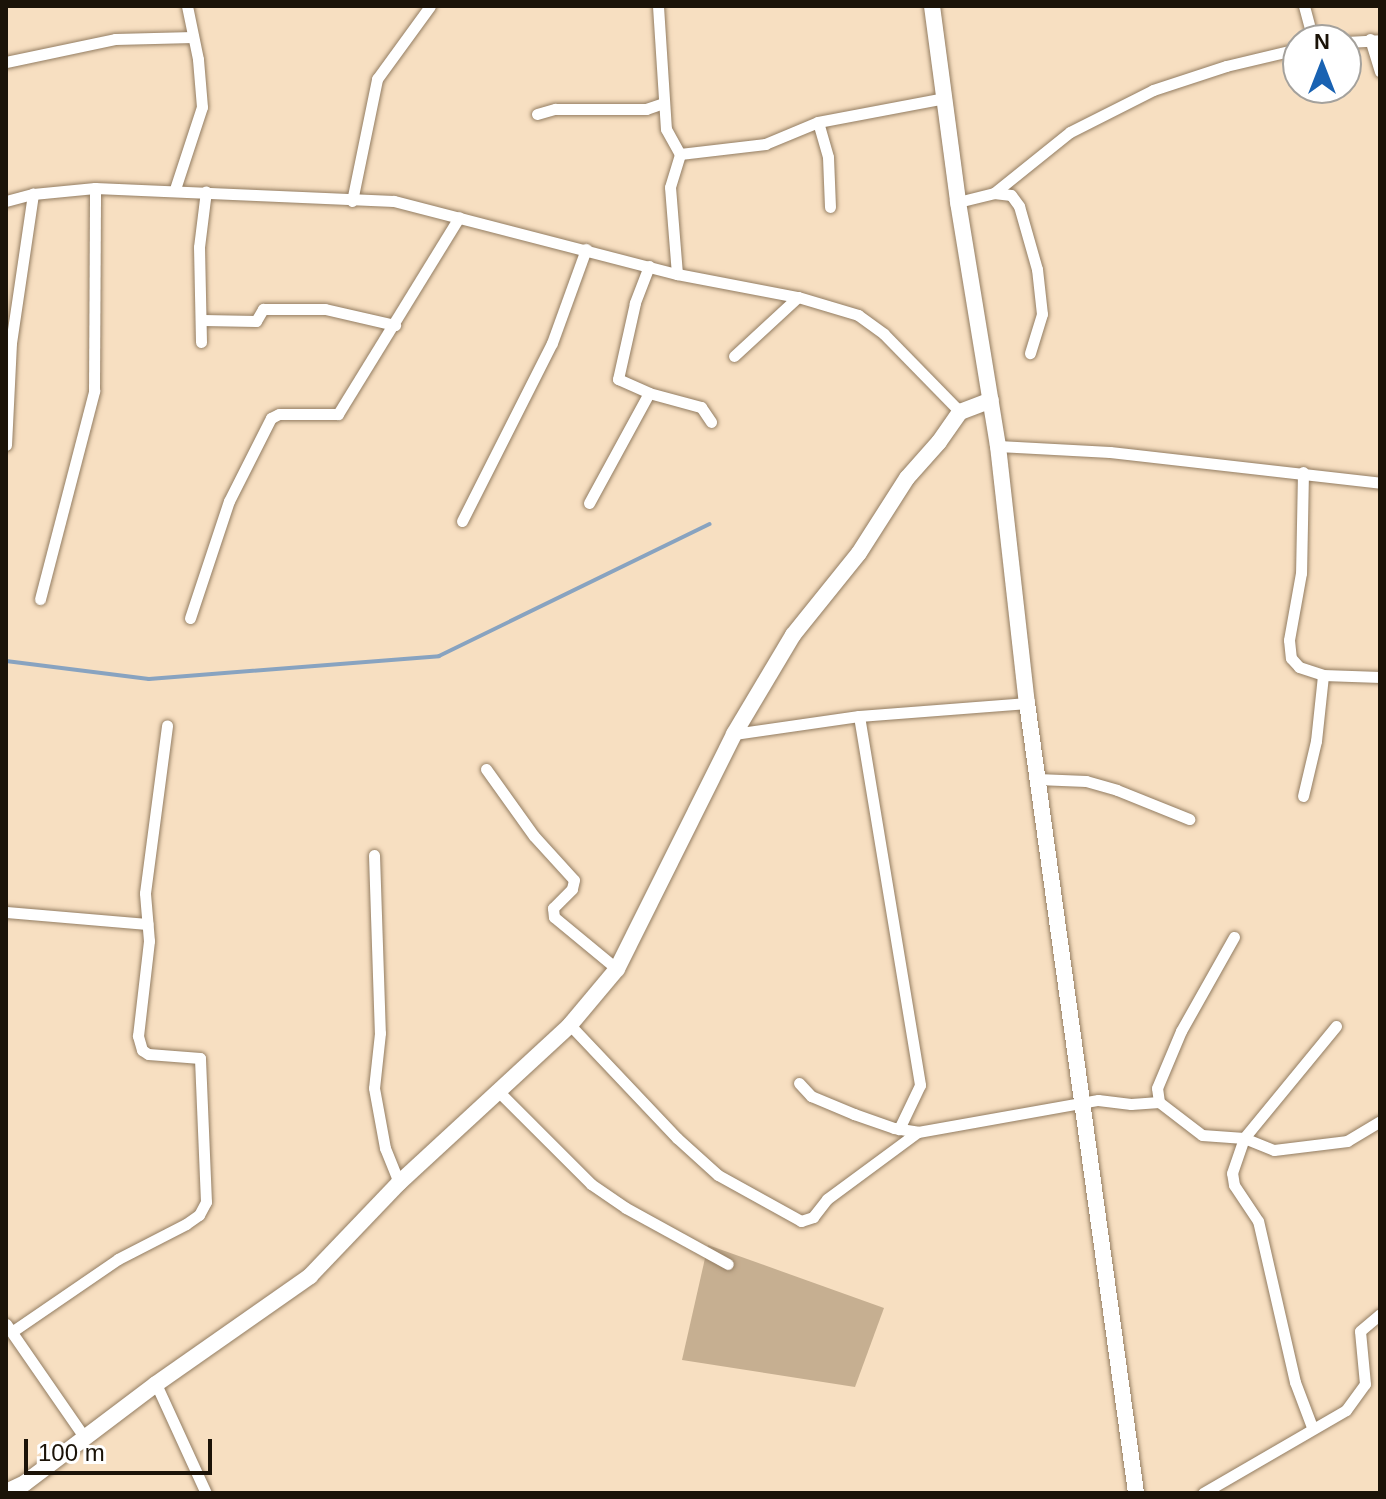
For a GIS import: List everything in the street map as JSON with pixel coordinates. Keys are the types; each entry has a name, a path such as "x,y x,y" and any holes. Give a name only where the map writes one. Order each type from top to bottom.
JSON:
{"main road":[{"path":"932,6 958,202 998,446 1027,703 1079,1102 1136,1493"},
{"path":"6,1492 25,1483 156,1384 310,1276 399,1183 500,1093 570,1025 617,969 734,734 793,635 859,553 907,478 960,412 991,400"}],"street":[{"path":"175,189 202,107 187,6"},
{"path":"352,201 377,79 430,6"},
{"path":"658,6 666,129 680,154 670,187 677,274"},
{"path":"6,62 115,39 193,37"},
{"path":"1375,40 1380,71"},
{"path":"994,193 1070,132 1153,90 1226,66 1282,53"},
{"path":"680,154 765,144 818,122 945,98"},
{"path":"537,114 555,109 646,109 663,103"},
{"path":"818,122 828,157 830,207"},
{"path":"40,599 94,391 95,188"},
{"path":"6,201 33,194 95,188 175,189 394,201 677,274 798,297 858,315 884,334 960,412"},
{"path":"201,342 203,320 199,247 206,191"},
{"path":"958,202 994,193 1011,195 1019,206 1037,269 1042,314 1030,353"},
{"path":"6,445 11,293 33,194"},
{"path":"190,618 229,501 271,418 279,414 338,414 459,217"},
{"path":"462,521 552,343 586,249"},
{"path":"649,266 617,371 618,379 649,393 701,407 711,422"},
{"path":"734,356 798,297"},
{"path":"203,320 247,322 256,321 263,309 325,309 395,325"},
{"path":"589,503 649,393"},
{"path":"998,446 1110,452 1380,483"},
{"path":"1303,472 1301,573 1289,640 1291,658 1299,667 1323,675 1380,677"},
{"path":"1303,796 1316,741 1323,675"},
{"path":"734,734 859,716 1027,703"},
{"path":"859,716 920,1085 899,1129"},
{"path":"85,1438 42,1381 9,1328 118,1259 186,1224 199,1215 206,1202 200,1058 148,1054 142,1050 138,1036 148,958 145,893 167,725"},
{"path":"486,769 534,836 574,880 572,889 553,908 554,917 617,969"},
{"path":"1037,779 1096,784 1150,801 1189,819"},
{"path":"374,855 380,1033 374,1088 385,1148 399,1183"},
{"path":"6,912 147,924"},
{"path":"1159,1102 1157,1088 1181,1031 1234,937"},
{"path":"570,1025 677,1138 718,1175 801,1221 813,1217 827,1199 918,1132"},
{"path":"1312,1427 1295,1382 1258,1221 1234,1185 1232,1173 1244,1138 1336,1026"},
{"path":"799,1083 811,1096 899,1129 918,1132 1079,1102 1159,1102 1202,1135 1244,1138 1274,1150 1347,1141 1380,1121"},
{"path":"500,1093 591,1184 626,1208 728,1264"},
{"path":"1203,1493 1346,1410 1359,1397 1366,1371 1359,1345 1360,1331 1380,1314"},
{"path":"156,1384 206,1493"}],"shaded area":[{"path":"708,1245 884,1308 855,1387 682,1360"}],"waterway":[{"path":"6,661 149,679 439,656 710,524"}]}
